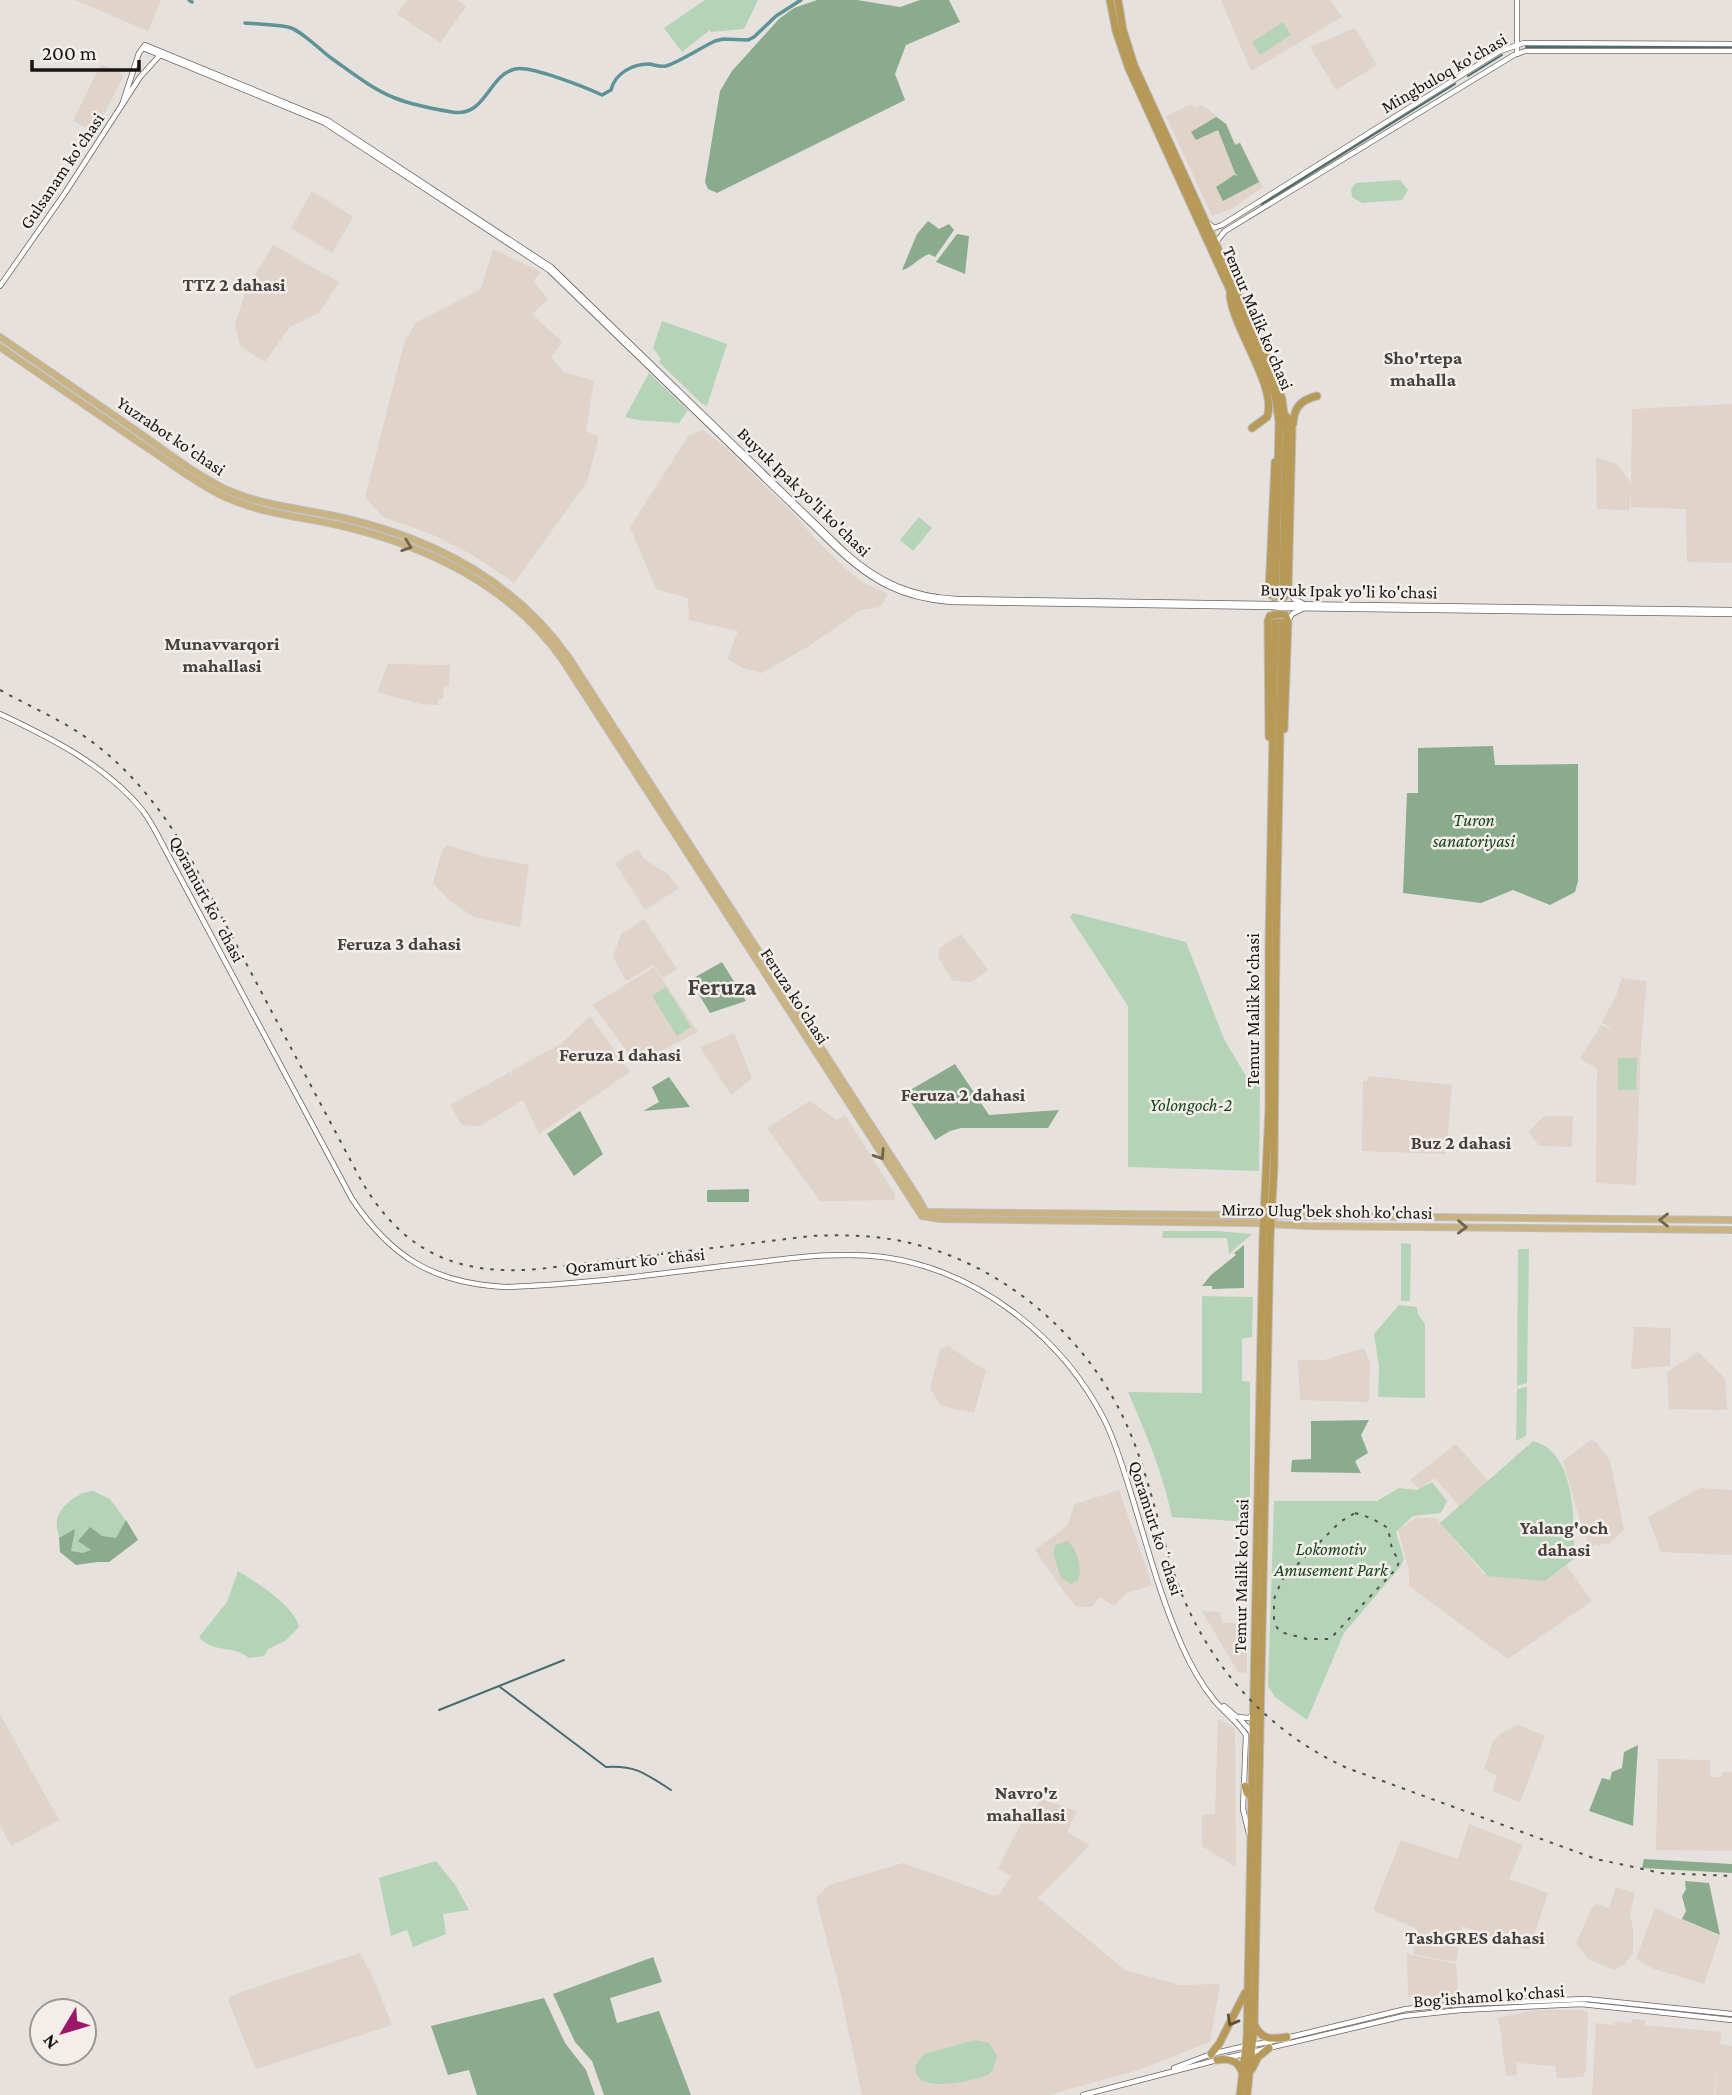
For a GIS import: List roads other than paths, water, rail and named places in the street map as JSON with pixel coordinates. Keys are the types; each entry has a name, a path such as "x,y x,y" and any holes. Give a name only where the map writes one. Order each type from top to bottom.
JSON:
{"highway":[{"name":"Temur Malik ko'chasi","path":"1110,0 1125,59 1204,217 1272,367 1282,412 1286,498 1269,941 1268,1220 1254,1712 1257,1736"},
{"name":"Temur Malik ko'chasi","path":"1118,0 1128,48 1282,412 1279,441 1276,767"},
{"path":"1229,288 1233,313 1269,399 1267,417 1252,428"},
{"path":"1261,376 1262,360"},
{"path":"1276,767 1286,708 1286,606 1293,416 1298,406 1306,399 1317,396"},
{"path":"1269,399 1282,412 1292,429"},
{"path":"1279,441 1273,485 1270,593 1286,606"},
{"path":"1286,498 1293,468"},
{"path":"1276,767 1268,701 1270,612 1276,614 1286,606"},
{"name":"Temur Malik ko'chasi","path":"1249,2049 1254,2026 1262,1472"},
{"path":"1245,1786 1247,1793 1256,1795"},
{"name":"Temur Malik ko'chasi","path":"1249,2049 1251,1841 1256,1795"},
{"path":"1242,2073 1237,2063 1214,2057 1248,1985"},
{"path":"1254,2026 1261,2035 1269,2039 1287,2037"},
{"path":"1249,2080 1256,2059 1269,2048"},
{"path":"1240,2095 1242,2073 1249,2049"},
{"path":"1247,2095 1249,2049"}],"main road":[{"path":"1517,0 1517,54"},
{"name":"Mingbuloq ko'chasi","path":"1204,217 1210,227 1216,228 1500,51 1517,45 1732,44"},
{"name":"Gulsanam ko'chasi","path":"0,286 121,105 161,53 144,46 139,53 121,105"},
{"name":"Mingbuloq ko'chasi","path":"1216,243 1221,234 1504,59 1517,54 1539,51 1732,51"},
{"name":"Buyuk Ipak yo'li ko'chasi","path":"161,53 325,123 473,217 554,275 852,563 876,581 902,593 924,599 957,602 1252,605 1270,612 1286,606 1732,612"},
{"path":"1454,80 1458,87"},
{"path":"1255,204 1259,211"},
{"name":"Yuzrabot ko'chasi","path":"0,337 51,377 204,485 229,499 266,510 342,526"},
{"name":"Yuzrabot ko'chasi","path":"0,347 51,377"},
{"name":"Yuzrabot ko'chasi","path":"158,451 233,492 267,503 344,518"},
{"path":"342,526 344,518"},
{"name":"Feruza ko'chasi","path":"344,518 428,544 460,559 519,601 555,638 590,697 870,1123 925,1213"},
{"name":"Feruza ko'chasi","path":"342,526 430,554 491,588 548,639 590,697"},
{"path":"1252,605 1270,593"},
{"path":"1296,601 1307,606 1295,612 1286,606 1296,601"},
{"path":"1252,605 1270,612"},
{"name":"Qoramurt koʻchasi","path":"0,713 81,756 143,808 354,1197 374,1226 398,1250 416,1263 460,1280 516,1285 806,1255 880,1255 917,1264 967,1282 1020,1315 1062,1356 1103,1414 1185,1645 1215,1696 1257,1736"},
{"name":"Qoramurt koʻchasi","path":"0,713 88,763 130,797 146,816 352,1199 372,1227 415,1264 459,1282 504,1287 806,1257 880,1257 926,1268 968,1284 1005,1306 1029,1325 1074,1374 1106,1424 1127,1481 1158,1583 1182,1645 1207,1691 1246,1735 1244,1815 1251,1841"},
{"name":"Feruza ko'chasi","path":"730,913 863,1127 925,1213"},
{"path":"863,1127 868,1128 870,1123"},
{"name":"Mirzo Ulug'bek shoh ko'chasi","path":"925,1213 940,1211 1268,1220 1365,1227 1732,1230"},
{"name":"Mirzo Ulug'bek shoh ko'chasi","path":"925,1213 1196,1218"},
{"path":"1365,1217 1365,1227"},
{"name":"Mirzo Ulug'bek shoh ko'chasi","path":"1268,1220 1365,1217 1732,1220"},
{"path":"1403,1217 1403,1227"},
{"path":"1498,1218 1498,1228"},
{"path":"1240,1718 1249,1718 1254,1712"},
{"name":"Bog'ishamol ko'chasi","path":"1249,2049 1287,2037 1404,2013 1460,2007 1581,2004 1680,2011 1732,2020"},
{"name":"Bog'ishamol ko'chasi","path":"1249,2049 1269,2048 1404,2013"},
{"name":"Bog'ishamol ko'chasi","path":"1700,2014 1732,2014"},
{"path":"1083,2095 1249,2049"}],"waterway":[{"path":"245,23 293,29 386,94 423,106 463,112 480,103 499,79 515,69 533,70 602,95 611,90 616,79 631,68 649,64 666,66 723,39 748,40 776,16 801,0"},
{"path":"1526,47 1732,47"},
{"path":"1468,76 1502,55"},
{"path":"1262,204 1455,84"},
{"path":"439,1710 564,1660"},
{"path":"500,1687 606,1767 633,1769 671,1790"}],"railway":[{"path":"0,690 61,722 99,747 130,776 158,808 193,863 362,1182 396,1227 415,1243 458,1263 510,1270 539,1269 827,1235 874,1237 916,1244 956,1258 994,1277 1029,1301 1061,1330 1089,1362 1113,1397 1131,1435 1170,1561 1197,1627 1236,1684 1286,1732 1347,1768 1596,1859 1661,1873 1732,1876"},
{"path":"1355,1513 1388,1528 1392,1549 1399,1561 1397,1568 1330,1639 1307,1639 1280,1632 1274,1623 1274,1599 1282,1580 1340,1522 1355,1513"}],"district":[{"name":"TTZ 2 dahasi","path":"234,284"},
{"name":"Sho'rtepa mahalla","path":"1423,368"},
{"name":"Munavvarqori mahallasi","path":"222,654"},
{"name":"Feruza 3 dahasi","path":"399,943"},
{"name":"Feruza","path":"722,987"},
{"name":"Feruza 1 dahasi","path":"620,1054"},
{"name":"Feruza 2 dahasi","path":"963,1094"},
{"name":"Buz 2 dahasi","path":"1461,1142"},
{"name":"Yalang'och dahasi","path":"1564,1538"},
{"name":"Navro'z mahallasi","path":"1026,1803"},
{"name":"TashGRES dahasi","path":"1475,1937"}],"park label":[{"name":"Turon sanatoriyasi","path":"1474,830"},
{"name":"Yolongoch-2","path":"1191,1105"},
{"name":"Lokomotiv Amusement Park","path":"1331,1559"}]}
